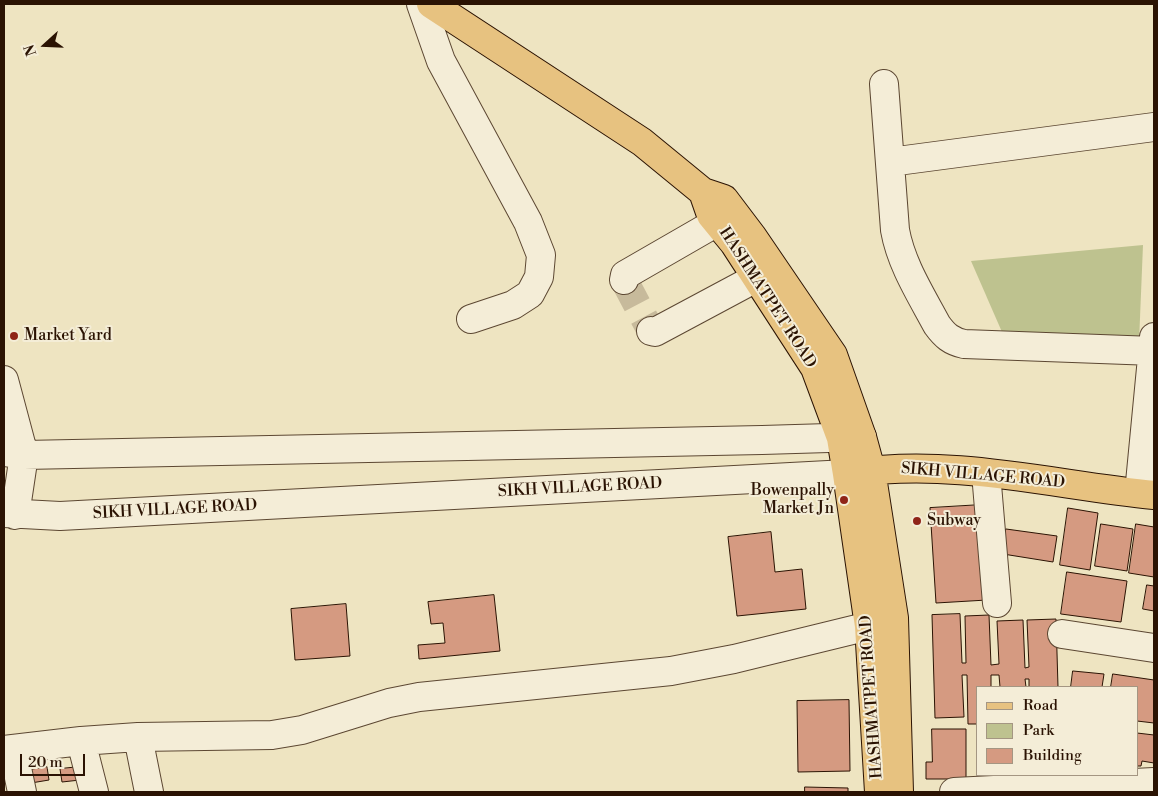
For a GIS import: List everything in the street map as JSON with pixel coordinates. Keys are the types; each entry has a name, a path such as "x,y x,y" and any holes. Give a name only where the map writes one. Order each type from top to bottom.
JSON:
{"main road":[{"path":"431,4 642,142 704,192 724,199 752,236 833,354 894,618 899,792"},
{"name":"HASHMATPET ROAD","path":"704,192 712,215 734,244 814,368 852,438"},
{"name":"SIKH VILLAGE ROAD","path":"859,472 893,468 928,468 986,473 1146,494"},
{"name":"HASHMATPET ROAD","path":"859,472 879,792"}],"street":[{"path":"421,4 441,61 528,222 541,255 539,277 530,294 513,305 472,319"},
{"path":"884,84 894,230 897,244 937,325 944,335 952,341 964,344 1154,346 1146,494"},
{"path":"890,162 1154,127"},
{"path":"624,280 624,275 717,222"},
{"path":"651,330 655,332 756,278"},
{"path":"4,380 14,453 9,514"},
{"path":"14,453 852,438"},
{"name":"SIKH VILLAGE ROAD","path":"9,514 60,516 859,472"},
{"path":"986,473 997,603"},
{"path":"22,792 8,749 138,737 272,735 302,730 389,703 419,697 671,671 734,659 869,626"},
{"path":"1062,634 1154,648"},
{"path":"138,737 149,792"},
{"path":"81,741 94,792"},
{"path":"954,792 1154,782"}],"green space":[{"path":"1143,245 1139,342 1002,332 971,261"}],"building":[{"path":"981,505 987,600 936,603 930,508"},
{"path":"1068,508 1098,513 1090,570 1060,565"},
{"path":"1101,524 1133,529 1127,571 1095,566"},
{"path":"1136,524 1154,527 1154,577 1129,573"},
{"path":"1006,529 1057,536 1053,562 1003,554"},
{"path":"771,532 775,572 802,569 806,609 737,616 728,537"},
{"path":"1067,572 1127,581 1121,622 1061,614"},
{"path":"1147,585 1154,586 1154,611 1143,609"},
{"path":"494,595 500,651 419,659 418,645 445,643 443,623 431,624 428,602"},
{"path":"346,604 350,656 295,660 291,609"},
{"path":"960,614 962,663 966,663 965,616 989,615 991,665 999,664 997,621 1023,620 1025,668 1029,667 1027,620 1056,619 1058,686 1029,686 1029,679 1025,679 1026,686 1000,686 999,675 991,675 991,686 976,686 976,724 968,724 967,675 962,675 964,717 935,718 932,615"},
{"path":"1073,671 1104,674 1102,686 1071,686"},
{"path":"1113,674 1154,680 1154,723 1138,721 1138,686 1111,686"},
{"path":"849,700 850,771 798,772 797,701"},
{"path":"932,729 966,729 966,779 926,779 926,762 932,762"},
{"path":"1138,733 1154,735 1154,763 1142,761 1141,766 1138,766"},
{"path":"47,767 49,780 31,783 29,770"},
{"path":"79,767 80,780 62,782 60,769"},
{"path":"983,776 1024,776 984,780"},
{"path":"805,787 848,788 848,792 805,792"}],"tunnel":[{"path":"624,280 651,331"}],"place":[{"name":"Market Yard","path":"14,336"},
{"name":"Bowenpally Market Jn","path":"844,500"},
{"name":"Subway","path":"917,521"}]}
